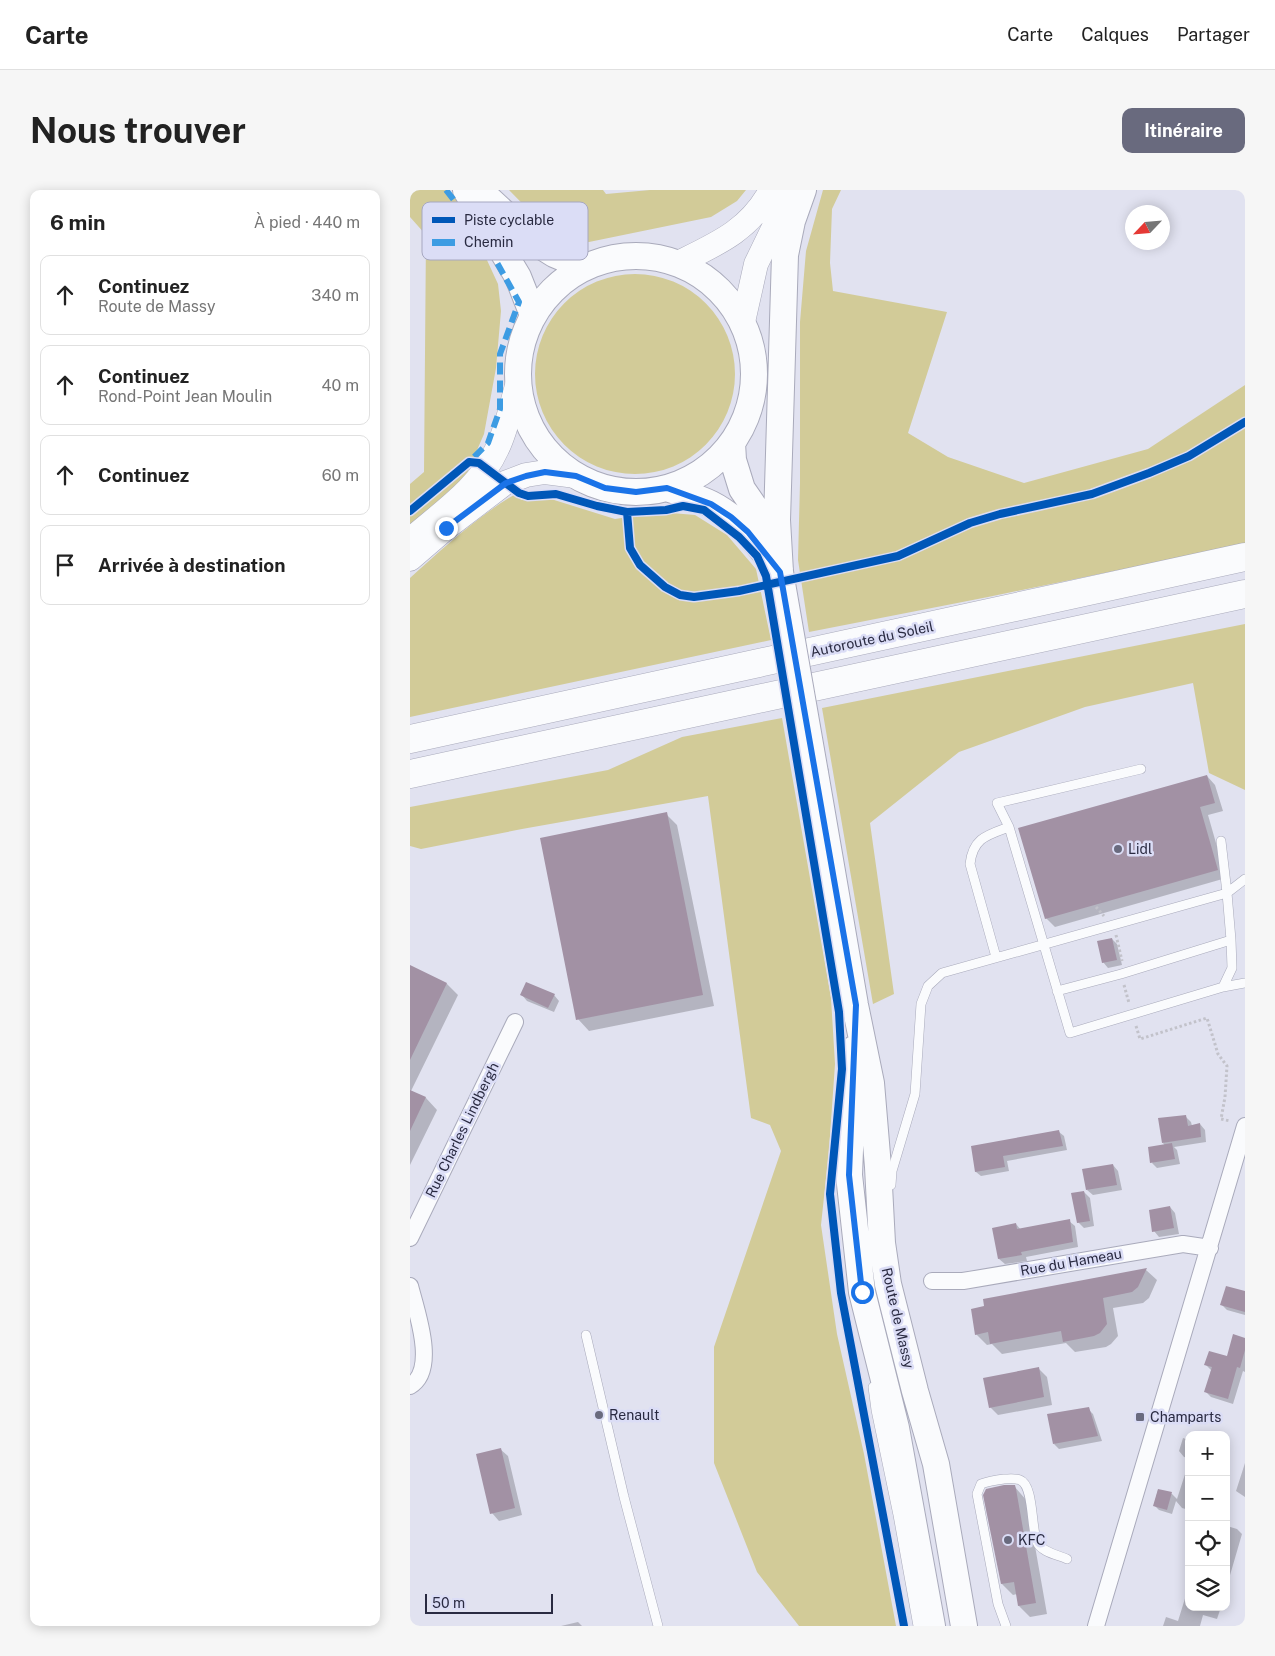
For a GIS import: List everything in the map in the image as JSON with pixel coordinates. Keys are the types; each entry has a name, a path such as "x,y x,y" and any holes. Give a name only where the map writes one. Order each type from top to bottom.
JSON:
{"highway":[{"name":"Autoroute du Soleil","path":"410,739 1245,557"},
{"path":"410,774 1245,594"}],"main road":[{"path":"466,190 473,202"},
{"path":"480,190 493,202"},
{"path":"678,262 721,242 744,226 764,203 770,190"},
{"path":"743,322 756,264 792,190"},
{"path":"780,572 777,520 784,263 792,221 803,190"},
{"path":"410,540 458,498 486,468 498,448 518,383 520,348 533,315 555,287 585,266 615,257 647,256 678,262 704,277 726,297 743,322 753,352 754,384 747,415 732,443 704,472 667,488 636,492 605,488 576,476 545,472 526,476 506,483 446,528 410,559"},
{"path":"508,260 518,277 533,315"},
{"path":"570,260 585,266"},
{"path":"518,383 524,411 536,437 554,459 576,476"},
{"name":"Route de Massy","path":"732,443 732,460 742,489 766,524 780,572 871,1083 882,1243 888,1284 914,1391 936,1464 964,1626"},
{"name":"Route de Massy","path":"667,488 711,504 731,517 748,532 780,572"},
{"name":"Route de Massy","path":"856,1005 849,1175 862,1292 896,1428 932,1626"}],"street":[{"name":"Rue Charles Lindbergh","path":"410,1238 514,1022"},
{"path":"1096,1626 1210,1248 1241,1125"},
{"name":"Rue du Hameau","path":"932,1281 963,1281 1183,1244 1210,1248"},
{"path":"410,1286 424,1348 422,1370 414,1384 410,1386"}],"lane":[{"path":"1141,770 997,803 1009,828 1070,1033 1223,987 1245,983"},
{"path":"996,957 970,864 971,853 984,836 1009,828"},
{"path":"1221,841 1232,940 1232,968 1223,987"},
{"path":"882,1243 892,1171 915,1094 921,1004 928,986 942,973 1227,893 1245,879"},
{"path":"1057,991 1121,974 1232,940"},
{"path":"862,1292 872,1371"},
{"path":"586,1335 624,1497 658,1626"},
{"path":"873,1380 876,1410 898,1514 918,1626"},
{"path":"1006,1626 998,1604 977,1494 982,1484 1012,1478 1021,1480 1026,1484 1037,1543 1044,1550 1067,1559"}],"path":[{"path":"1096,907 1113,925 1124,966 1119,967 1140,1039 1207,1018 1218,1054 1227,1066 1221,1119 1241,1125"}],"shaded area":[{"path":"410,190 448,190 458,202 422,202 422,230 410,217"},
{"path":"509,190 603,190 606,194 650,190 746,190 737,201 711,217 589,242 588,202 521,202"},
{"path":"823,190 841,190 832,209 830,263 833,291 947,312 908,433 948,457 1024,483 1148,449 1245,385 1245,544 809,632 798,560 800,322 806,251"},
{"path":"426,260 487,260 498,284 501,311 496,368 484,434 464,480 410,528 410,484 424,472"},
{"path":"635,274 664,278 691,291 706,303 718,318 731,345 735,374 731,403 718,430 706,445 691,457 664,470 635,474 606,470 579,457 564,445 552,430 539,403 535,374 539,345 552,318 564,303 579,291 606,278"},
{"path":"514,495 522,500 551,499 615,519 660,512 695,515 727,535 756,569 771,640 410,717 410,578 474,523"},
{"path":"1245,624 1245,790 1209,773 1193,683 1085,707 959,752 870,823 894,994 873,1004 822,708"},
{"path":"782,718 831,998 835,1064 821,1225 837,1334 864,1454 896,1626 799,1626 757,1572 714,1463 714,1347 781,1151 770,1125 751,1118 708,796 421,849 410,846 410,807 608,770 682,737"}],"building":[{"name":"Lidl","path":"1207,775 1215,803 1200,807 1218,870 1045,919 1018,828"},
{"path":"667,812 703,995 576,1020 540,838"},
{"path":"1112,938 1117,960 1102,963 1097,941"},
{"path":"410,965 447,983 410,1060"},
{"path":"526,982 555,994 548,1008 520,995"},
{"path":"410,1090 426,1097 410,1131"},
{"path":"1186,1115 1188,1126 1200,1123 1201,1137 1162,1143 1158,1118"},
{"path":"1059,1130 1063,1146 1003,1156 1005,1167 975,1172 971,1146"},
{"path":"1172,1143 1175,1159 1150,1163 1148,1147"},
{"path":"1113,1164 1117,1185 1086,1190 1082,1169"},
{"path":"1084,1191 1090,1221 1077,1223 1071,1193"},
{"path":"1170,1206 1174,1228 1152,1232 1149,1210"},
{"path":"1070,1219 1073,1242 1021,1252 1022,1255 998,1259 992,1228 1016,1223 1017,1229"},
{"path":"1147,1268 1138,1287 1132,1292 1103,1298 1107,1324 1100,1333 1094,1336 1063,1342 1061,1331 990,1344 988,1332 975,1335 971,1309 984,1306 983,1299"},
{"path":"1226,1286 1245,1291 1245,1312 1220,1305"},
{"path":"1233,1334 1245,1338 1245,1350 1240,1368 1237,1367 1228,1399 1204,1392 1212,1367 1204,1365 1209,1351 1227,1356"},
{"path":"1039,1367 1044,1397 989,1408 983,1378"},
{"path":"1089,1407 1098,1436 1053,1444 1047,1414"},
{"path":"501,1448 515,1508 490,1514 476,1454"},
{"name":"KFC","path":"1004,1485 1015,1485 1036,1603 1018,1606 1014,1582 1001,1584 983,1495 986,1489"},
{"path":"1158,1489 1172,1492 1167,1510 1153,1506"}],"marked path":[{"path":"446,190 455,202"},
{"path":"469,462 488,443 500,409 500,354 519,302 495,260"}],"cycle path":[{"path":"627,512 630,548 640,565 665,587 680,595 694,597 739,591 898,556 970,523 1000,514 1092,494 1189,456 1245,422"},
{"path":"410,511 469,462 479,463 519,493 528,496 556,494 597,506 627,512 666,510 683,506 704,510 739,537 757,556 766,576 839,1012 842,1069 830,1194 841,1293 904,1626"}],"place":[{"name":"Lidl","path":"1118,849"},
{"name":"Renault","path":"599,1415"},
{"name":"Champarts","path":"1140,1417"},
{"name":"KFC","path":"1008,1540"}],"route":[{"path":"446,528 506,483 545,472 576,476 605,488 636,492 667,488 711,504 731,517 748,532 780,572 856,1005 849,1175 862,1292"}]}
